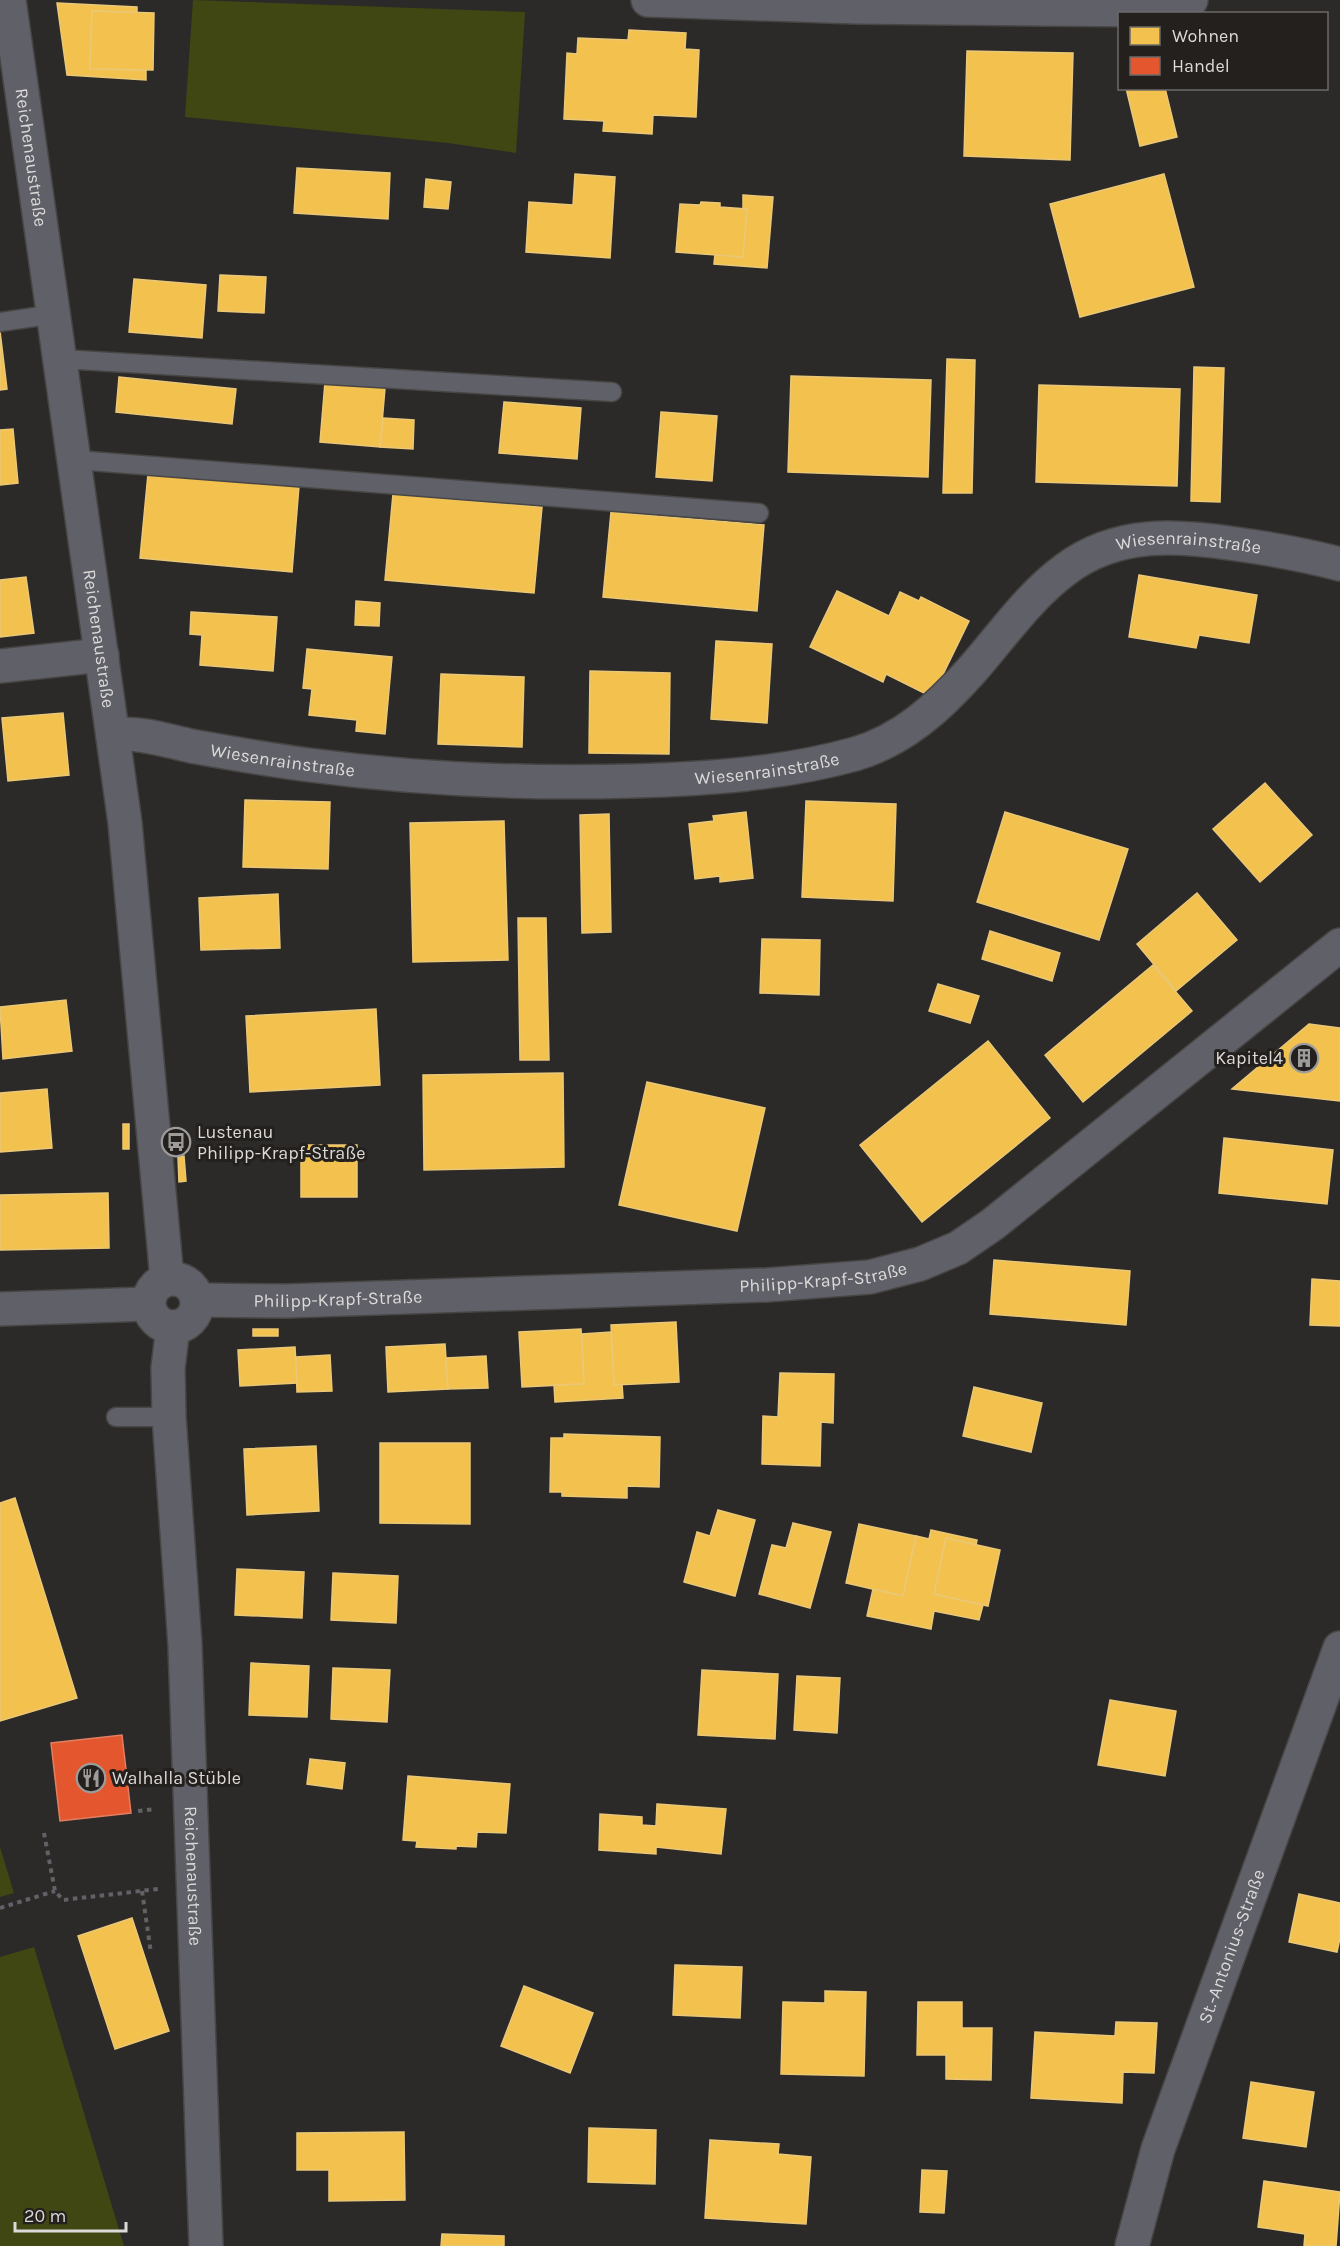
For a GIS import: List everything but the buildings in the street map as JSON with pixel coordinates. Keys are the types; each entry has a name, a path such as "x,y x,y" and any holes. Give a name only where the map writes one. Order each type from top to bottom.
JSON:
{"street":[{"name":"Reichenaustraße","path":"9,0 76,460 125,823 157,1292"},
{"path":"648,0 765,1 857,7 1150,10 1191,0"},
{"name":"Wiesenrainstraße","path":"113,735 147,735 266,759 363,772 477,780 564,783 744,774 803,765 857,753 897,736 944,702 1035,595 1067,568 1108,545 1154,537 1194,537 1297,553 1340,564"},
{"path":"0,666 102,656"},
{"name":"Philipp-Krapf-Straße","path":"197,1300 287,1301 767,1285 870,1277 920,1264 958,1248 993,1224 1340,945"},
{"path":"0,1309 157,1292 186,1283 194,1290 197,1300 191,1319 173,1327 155,1320 157,1292"},
{"name":"Reichenaustraße","path":"173,1327 168,1368 169,1417 185,1645 207,2246"},
{"name":"St.-Antonius-Straße","path":"1132,2246 1158,2149 1340,1648"}],"lane":[{"path":"0,322 55,314"},
{"path":"61,359 612,392"},
{"path":"76,460 759,513"},
{"path":"116,1418 169,1417"}],"path":[{"path":"44,1833 55,1891 63,1900 142,1891 151,1953"},
{"path":"0,1908 55,1891"}],"green space":[{"path":"193,0 525,12 516,153 448,143 185,117"},
{"path":"0,1847 14,1893 0,1897"},
{"path":"34,1947 124,2246 0,2246 0,1957"}],"place":[{"name":"Kapitel4","path":"1304,1058"},
{"name":"Lustenau Philipp-Krapf-Straße","path":"176,1142"},
{"name":"Walhalla Stüble","path":"91,1778"}]}
